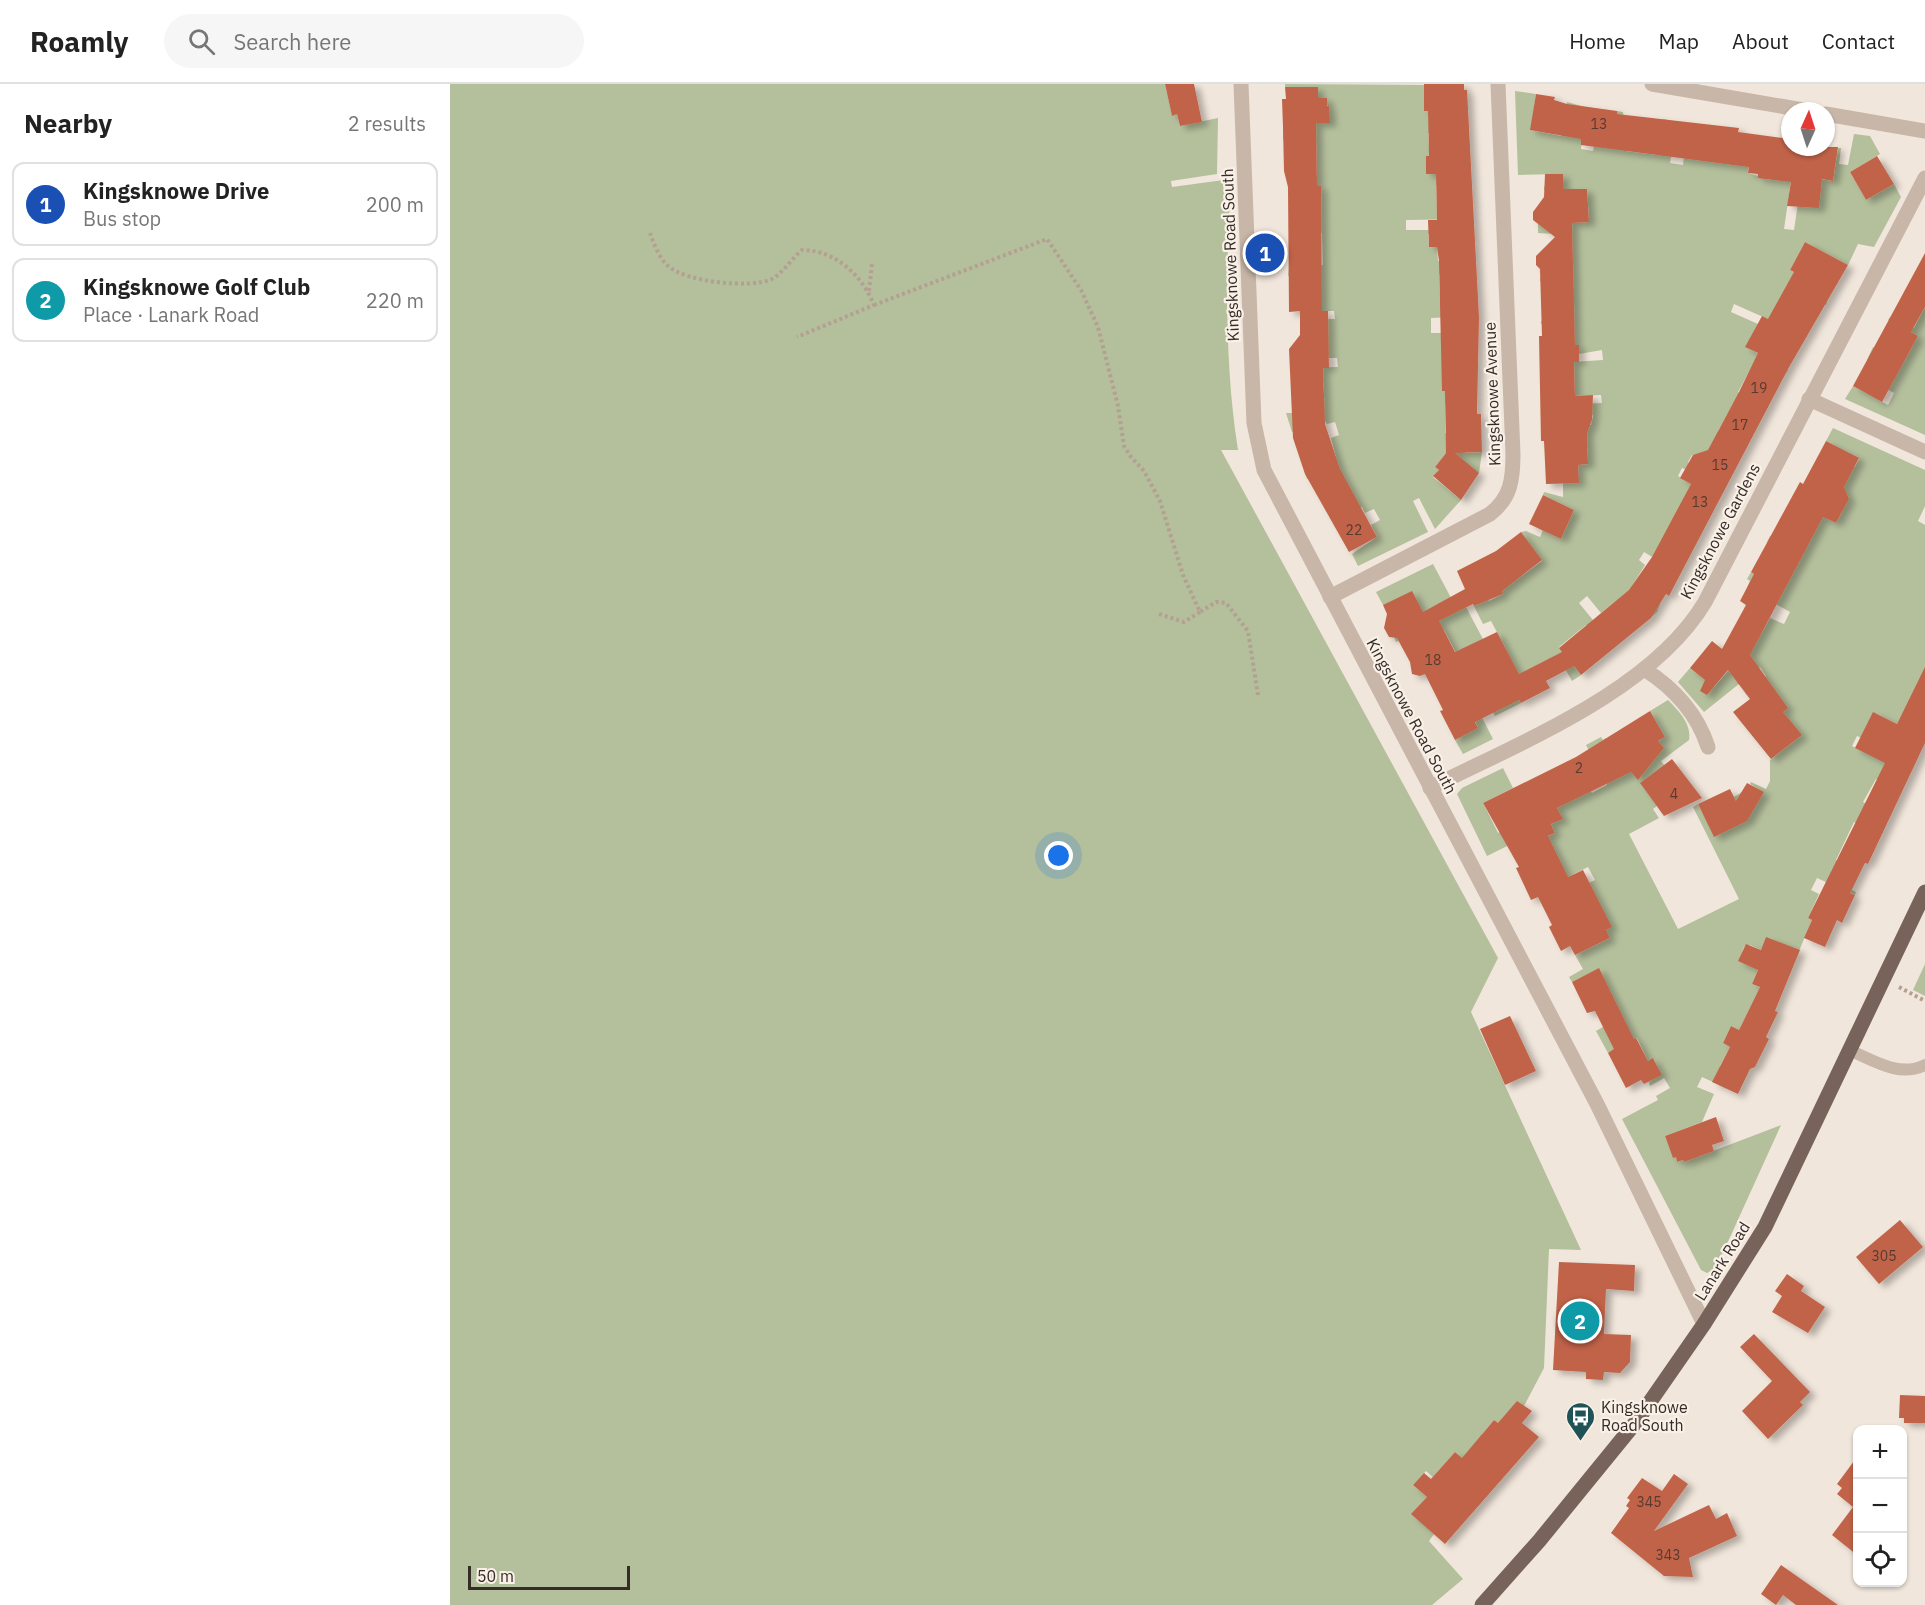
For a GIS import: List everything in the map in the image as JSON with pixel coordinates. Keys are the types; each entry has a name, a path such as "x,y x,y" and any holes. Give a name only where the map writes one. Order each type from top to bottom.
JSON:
{"main road":[{"name":"Lanark Road","path":"1482,1605 1539,1541 1636,1422 1704,1324 1765,1227 1925,892"}],"street":[{"name":"Kingsknowe Road South","path":"1241,84 1255,437 1269,484 1597,1104 1704,1324"},
{"name":"Kingsknowe Avenue","path":"1330,597 1490,514 1509,491 1513,478 1513,454 1498,84"},
{"path":"1652,84 1781,106"},
{"path":"1835,116 1925,131"},
{"name":"Kingsknowe Gardens","path":"1430,788 1615,691 1644,669 1684,631 1700,610 1925,178"},
{"path":"1809,399 1925,452"},
{"path":"1644,669 1675,693 1690,710 1703,732 1708,747"}],"lane":[{"path":"1849,1050 1894,1069 1910,1071 1925,1065"}],"path":[{"path":"650,233 666,264 677,272 699,278 758,284 774,278 802,250 819,250 835,258 859,278 874,305"},
{"path":"797,337 1047,239 1081,290 1098,327 1124,446 1144,471 1160,501 1183,574 1200,612"},
{"path":"868,292 872,264"},
{"path":"1159,614 1184,622 1216,602 1226,603 1248,631 1258,695"},
{"path":"1883,978 1925,1001"}],"green space":[{"path":"450,84 1165,84 1172,115 1177,114 1180,126 1218,118 1217,174 1171,181 1172,187 1231,179 1227,314 1230,383 1238,450 1221,450 1498,958 1471,1012 1581,1250 1549,1249 1544,1368 1524,1406 1504,1428 1494,1420 1482,1434 1492,1442 1492,1485 1455,1452 1433,1477 1426,1471 1413,1485 1427,1497 1412,1514 1434,1534 1429,1541 1463,1579 1432,1605 450,1605"},
{"path":"1285,84 1431,85 1424,99 1425,111 1434,111 1467,132 1428,133 1429,147 1435,147 1435,156 1426,156 1426,173 1468,172 1453,184 1436,185 1437,216 1470,219 1406,220 1406,230 1436,230 1437,233 1428,234 1429,247 1437,247 1438,261 1471,260 1454,274 1439,274 1440,305 1456,317 1431,318 1431,333 1443,333 1446,391 1477,403 1445,404 1445,433 1464,444 1465,453 1482,452 1479,473 1445,454 1435,467 1439,470 1433,477 1461,500 1435,529 1419,498 1413,501 1428,532 1358,566 1352,554 1377,537 1371,525 1380,520 1374,509 1365,513 1362,507 1334,522 1310,477 1307,479 1304,470 1336,457 1331,438 1339,435 1335,422 1327,424 1325,421 1292,432 1286,413 1315,413 1324,403 1324,383 1295,368 1338,367 1337,358 1329,358 1322,319 1335,319 1334,311 1322,311 1321,275 1288,276 1289,266 1323,265 1322,233 1304,233 1302,187 1317,176 1316,140 1283,140 1283,127 1299,126 1319,117 1320,123 1329,123 1329,106 1318,98 1318,87 1285,87"},
{"path":"1515,91 1536,94 1531,130 1561,136 1567,102 1585,107 1581,149 1593,151 1595,142 1613,144 1617,111 1623,112 1626,151 1658,155 1663,119 1668,120 1665,138 1674,139 1670,163 1683,165 1684,157 1708,145 1753,134 1748,173 1771,180 1772,170 1787,156 1795,156 1784,229 1794,230 1802,176 1833,181 1838,148 1841,148 1839,164 1848,165 1854,134 1870,136 1880,154 1850,172 1866,200 1894,184 1901,197 1874,247 1858,244 1848,265 1805,242 1790,270 1830,292 1826,305 1788,284 1806,336 1734,304 1731,312 1758,324 1746,347 1788,370 1781,381 1752,366 1738,392 1767,408 1733,404 1718,431 1747,446 1704,458 1692,455 1688,462 1696,474 1682,468 1678,476 1691,484 1654,558 1644,552 1639,560 1645,565 1632,586 1660,604 1657,612 1648,620 1626,593 1601,613 1587,596 1579,603 1615,647 1586,625 1559,647 1581,675 1572,681 1564,667 1543,662 1509,680 1521,703 1495,716 1484,696 1474,702 1493,739 1463,754 1455,740 1478,727 1461,694 1462,664 1444,630 1416,632 1396,642 1394,637 1427,621 1383,605 1376,592 1433,564 1458,611 1466,607 1493,658 1507,651 1491,621 1483,624 1474,606 1481,603 1486,595 1489,601 1503,594 1485,557 1516,580 1542,561 1521,532 1526,531 1540,537 1543,530 1561,539 1574,510 1543,495 1544,492 1563,497 1563,483 1578,465 1588,464 1588,450 1578,425 1591,425 1593,416 1590,412 1543,406 1602,403 1601,395 1575,396 1574,366 1541,364 1603,360 1602,350 1579,354 1579,345 1575,345 1574,323 1541,324 1541,321 1572,319 1573,280 1540,281 1540,278 1573,276 1572,235 1538,233 1538,224 1589,222 1587,189 1544,190 1544,187 1563,186 1562,174 1518,175"},
{"path":"1925,307 1925,435 1845,399 1853,386 1888,405 1894,393 1883,387 1891,373 1867,360 1873,347 1903,363 1918,336 1888,320 1890,317 1914,328"},
{"path":"1833,428 1925,470 1925,506 1918,521 1925,525 1925,721 1904,711 1897,724 1877,714 1885,749 1857,736 1852,746 1889,764 1900,792 1876,779 1863,802 1888,816 1879,833 1854,822 1836,860 1860,872 1852,890 1856,892 1855,895 1817,878 1811,890 1819,894 1808,918 1812,920 1799,951 1769,953 1750,945 1744,947 1740,958 1758,970 1752,984 1760,987 1739,1030 1731,1026 1723,1043 1730,1047 1720,1066 1724,1087 1702,1077 1697,1087 1714,1094 1702,1122 1665,1136 1673,1157 1676,1157 1677,1162 1683,1160 1684,1162 1781,1125 1716,1268 1707,1273 1701,1270 1622,1119 1658,1100 1656,1096 1670,1088 1664,1078 1650,1086 1649,1082 1655,1078 1659,1070 1654,1059 1648,1061 1637,1038 1608,1053 1596,1031 1603,1027 1598,969 1572,982 1569,977 1583,969 1575,955 1610,938 1542,906 1595,880 1588,867 1564,879 1540,840 1555,833 1551,824 1562,819 1557,808 1590,790 1592,793 1607,785 1586,745 1601,737 1603,740 1606,738 1623,770 1635,755 1665,737 1650,711 1668,700 1686,723 1689,740 1661,761 1665,766 1641,784 1657,806 1653,809 1659,818 1629,834 1678,929 1739,899 1693,807 1698,804 1714,836 1746,821 1734,797 1742,792 1763,792 1750,784 1751,782 1766,789 1770,781 1770,760 1802,735 1745,693 1766,676 1760,667 1704,712 1678,682 1690,668 1714,687 1761,634 1770,618 1784,624 1790,612 1747,588 1750,581 1747,579 1751,572 1783,590 1770,544 1767,542 1770,536 1803,553 1804,507 1836,523 1843,510 1810,470 1840,484 1850,465 1855,467 1859,459 1826,441"},
{"path":"1503,768 1513,788 1483,803 1498,833 1533,816 1540,830 1487,856 1457,794 1462,788"},
{"path":"1925,964 1925,996 1913,990"}],"building":[{"path":"1165,84 1194,84 1202,122 1180,126 1177,114 1172,116"},
{"path":"1424,84 1464,84 1464,90 1467,90 1479,317 1477,414 1481,414 1482,452 1455,453 1479,473 1461,500 1433,476 1439,470 1435,467 1446,453 1445,391 1442,391 1439,261 1437,247 1429,247 1428,220 1437,220 1436,174 1426,174 1426,156 1429,156 1428,111 1424,111"},
{"path":"1285,87 1318,87 1318,98 1327,98 1327,106 1329,105 1330,123 1316,123 1317,186 1321,186 1322,311 1328,311 1329,368 1323,368 1325,424 1340,469 1377,537 1349,552 1305,474 1293,438 1289,349 1300,335 1300,311 1289,312 1288,187 1284,171 1282,99 1286,99"},
{"path":"1536,94 1555,97 1554,100 1567,104 1617,111 1617,114 1739,128 1738,132 1781,138 1781,156 1835,156 1835,147 1838,147 1833,181 1822,179 1819,208 1787,206 1791,182 1758,178 1758,174 1748,173 1749,167 1581,145 1581,139 1530,130"},
{"path":"1877,156 1894,184 1866,200 1850,172"},
{"path":"1545,174 1563,174 1563,189 1587,189 1589,222 1572,223 1575,345 1579,345 1579,362 1574,362 1575,396 1593,395 1592,420 1587,433 1588,464 1578,465 1579,483 1546,484 1544,441 1541,441 1539,336 1542,336 1540,269 1536,265 1536,256 1555,237 1533,220 1533,212 1544,197"},
{"path":"1805,242 1848,265 1788,369 1669,596 1666,594 1651,618 1581,675 1574,666 1546,681 1550,688 1521,703 1519,700 1475,722 1478,728 1455,740 1425,674 1420,676 1412,674 1410,662 1397,638 1389,637 1384,628 1387,614 1383,605 1412,591 1423,612 1465,589 1457,571 1496,551 1521,532 1542,560 1502,591 1503,594 1474,606 1473,604 1439,621 1455,652 1497,632 1519,674 1562,652 1559,648 1629,590 1652,557 1691,484 1680,478 1693,455 1708,450 1739,392 1758,353 1745,347 1762,316 1768,319 1794,272 1790,270"},
{"path":"1925,253 1925,307 1911,332 1918,336 1882,402 1853,386"},
{"path":"1826,441 1859,458 1844,487 1849,499 1836,523 1823,517 1750,655 1788,708 1783,712 1802,735 1771,759 1733,712 1750,699 1728,670 1707,695 1700,691 1705,680 1690,668 1712,641 1722,649 1746,605 1740,601 1754,574 1751,572 1800,482 1803,484"},
{"path":"1543,495 1574,510 1561,539 1529,524"},
{"path":"1925,667 1925,743 1868,864 1865,863 1850,893 1855,895 1842,923 1837,920 1825,947 1804,938 1812,920 1808,918 1885,763 1855,748 1873,712 1897,724"},
{"path":"1650,711 1665,737 1658,741 1664,748 1638,780 1631,772 1557,808 1563,819 1551,824 1555,833 1548,836 1568,877 1583,870 1612,927 1606,930 1610,938 1575,955 1570,946 1561,951 1549,927 1552,925 1538,897 1531,900 1516,868 1519,867 1483,803 1576,757"},
{"path":"1672,759 1702,798 1664,816 1640,783"},
{"path":"1747,783 1764,792 1747,821 1714,837 1698,804 1730,789 1736,801"},
{"path":"1766,937 1800,950 1775,1011 1778,1012 1766,1037 1769,1039 1755,1067 1750,1069 1738,1094 1712,1082 1730,1047 1723,1043 1731,1026 1739,1030 1760,987 1752,984 1758,970 1738,961 1746,944 1761,950"},
{"path":"1599,968 1634,1039 1636,1038 1648,1061 1653,1058 1662,1075 1644,1084 1641,1080 1626,1088 1608,1053 1614,1049 1595,1011 1587,1013 1572,982"},
{"path":"1510,1016 1536,1071 1505,1085 1480,1029"},
{"path":"1716,1117 1724,1141 1712,1145 1714,1151 1684,1162 1683,1160 1677,1162 1676,1157 1673,1158 1665,1136"},
{"path":"1900,1220 1923,1247 1879,1284 1856,1257"},
{"path":"1559,1262 1635,1265 1634,1291 1606,1289 1604,1334 1631,1335 1630,1362 1620,1373 1604,1372 1603,1380 1586,1379 1586,1372 1553,1370"},
{"path":"1787,1274 1804,1286 1801,1291 1825,1307 1808,1333 1772,1312 1782,1296 1775,1291"},
{"path":"1754,1334 1810,1392 1800,1402 1803,1405 1768,1439 1742,1411 1772,1381 1740,1347"},
{"path":"1900,1395 1925,1396 1925,1423 1904,1423 1904,1418 1899,1418"},
{"path":"1517,1401 1532,1411 1522,1423 1539,1437 1445,1544 1411,1514 1427,1497 1413,1485 1424,1473 1431,1479 1455,1452 1462,1458 1494,1420 1498,1423"},
{"path":"1853,1462 1853,1507 1837,1494 1842,1488 1837,1484"},
{"path":"1674,1474 1688,1484 1654,1531 1709,1505 1716,1519 1727,1513 1737,1536 1689,1558 1693,1577 1664,1576 1611,1533 1629,1508 1626,1506 1630,1500 1627,1498 1642,1478 1662,1491"},
{"path":"1853,1507 1853,1552 1832,1535"},
{"path":"1781,1565 1838,1605 1796,1605 1783,1595 1776,1605 1761,1594"}],"place":[{"name":"Kingsknowe Drive","path":"1265,253"},
{"name":"Kingsknowe Golf Club","path":"1580,1321"},
{"name":"Kingsknowe Road South","path":"1580,1442"}]}
